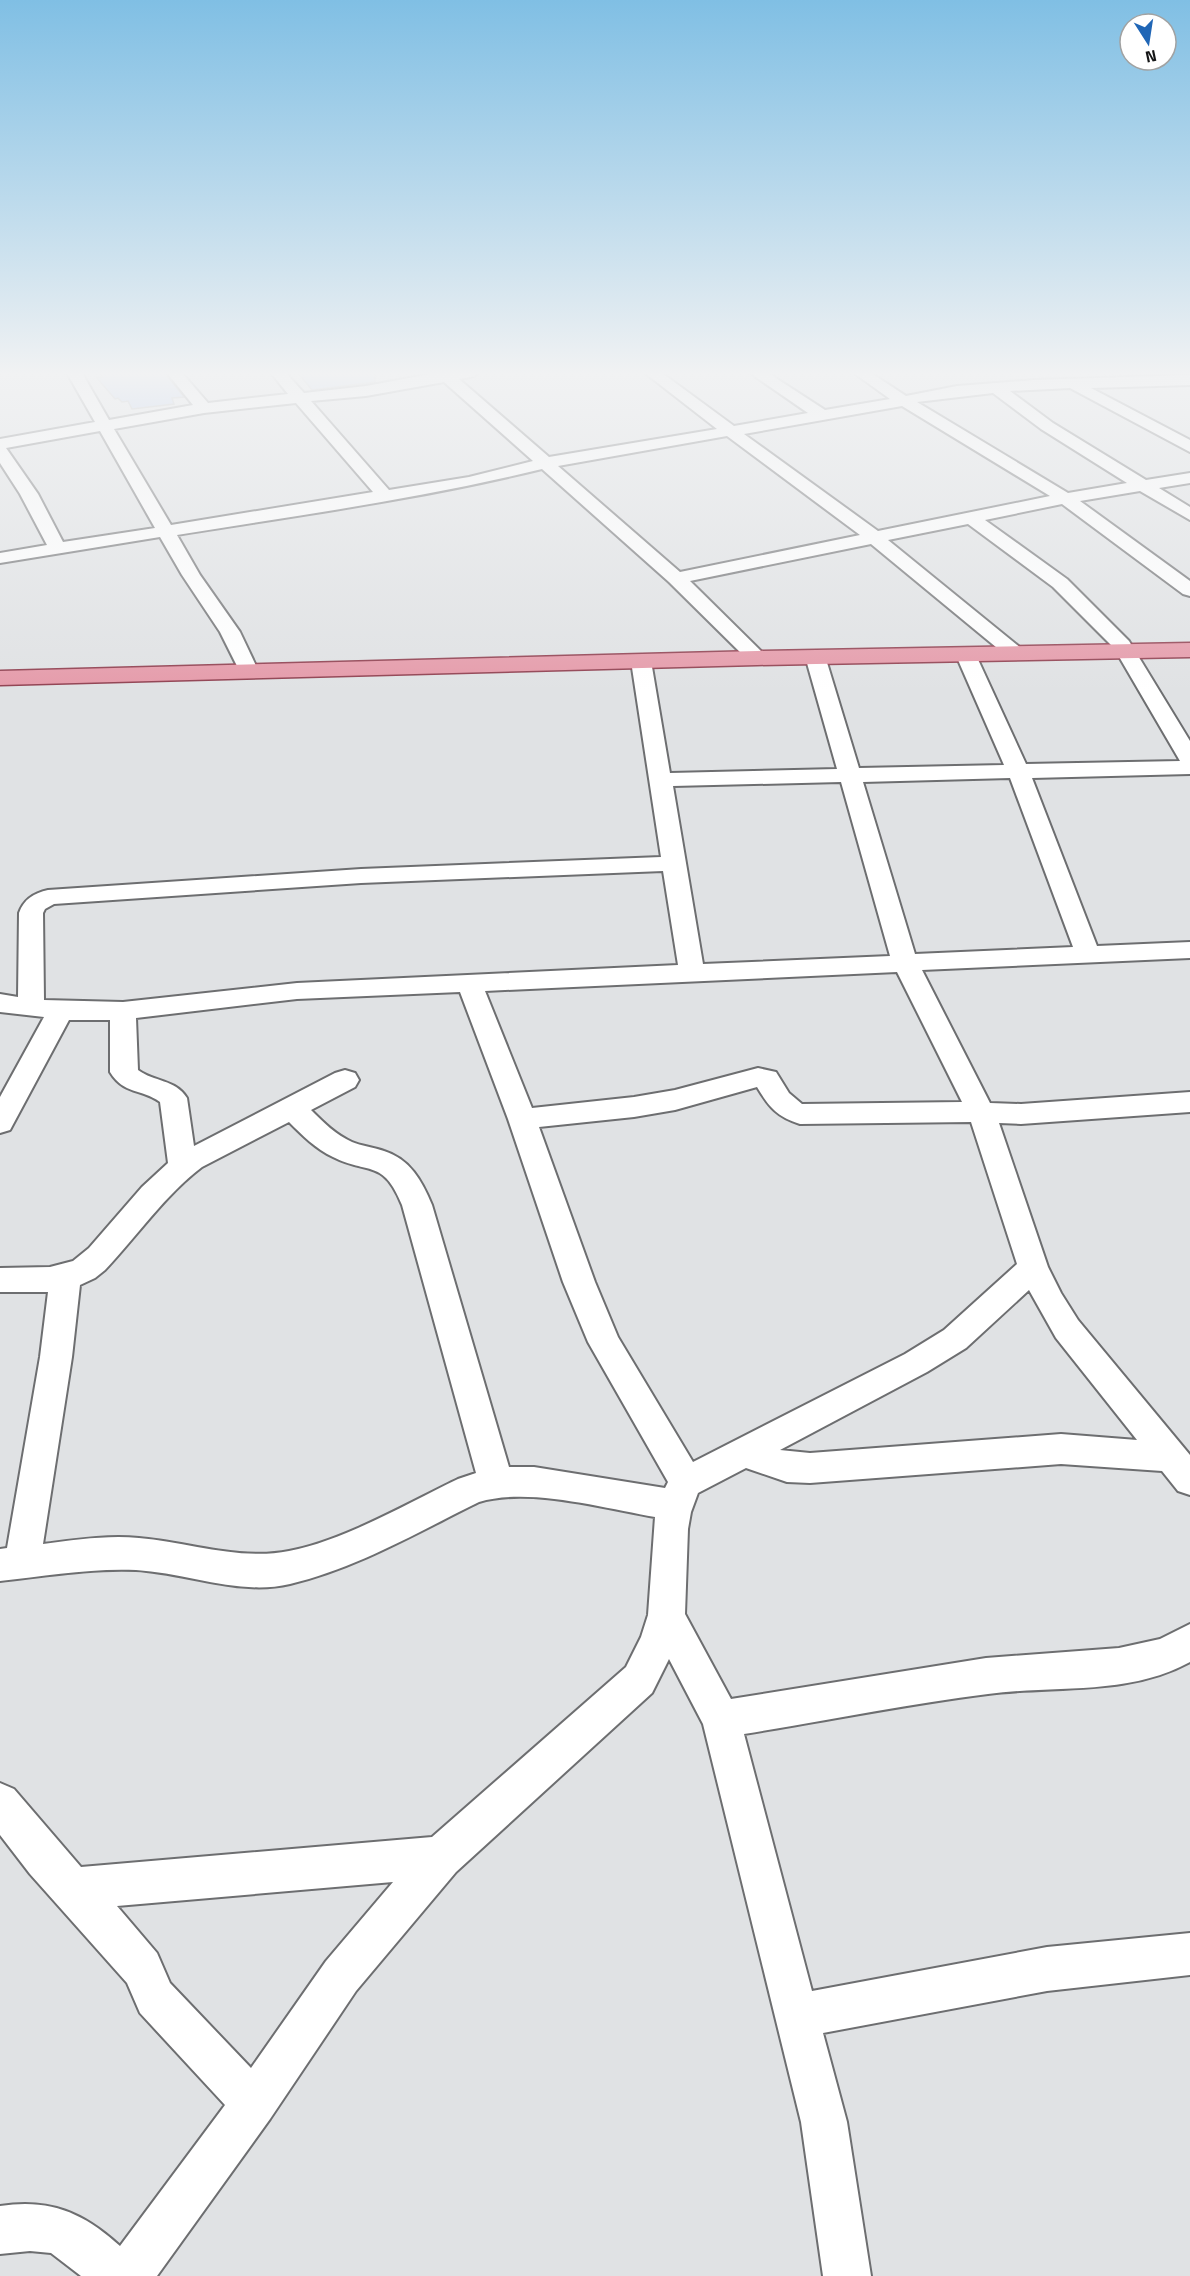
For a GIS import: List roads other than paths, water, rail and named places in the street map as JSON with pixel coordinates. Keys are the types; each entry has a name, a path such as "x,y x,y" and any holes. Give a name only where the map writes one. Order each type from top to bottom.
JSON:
{"main road":[{"path":"0,678 815,656 1015,653 1190,643"},
{"path":"1126,648 1190,650"}],"street":[{"path":"18,479 58,549"},
{"path":"136,479 191,575 230,632 248,670"},
{"path":"370,479 386,497"},
{"path":"0,558 167,533 480,479"},
{"path":"563,479 676,578 757,658"},
{"path":"796,479 875,538 1015,653"},
{"path":"1032,479 1155,562 1190,590"},
{"path":"1135,479 1190,515"},
{"path":"676,578 1063,499 1148,487 1184,479"},
{"path":"971,518 1060,583 1126,648 1190,759"},
{"path":"964,653 1018,771 1088,955"},
{"path":"815,656 905,963 982,1114 1033,1267 1067,1329 1181,1468"},
{"path":"641,661 692,974"},
{"path":"661,780 1190,767"},
{"path":"31,1006 31,913 34,905 40,899 48,897 214,883 450,870 674,864"},
{"path":"0,1003 61,1011 123,1011 297,991 1190,950"},
{"path":"128,2276 254,2103 341,1976 441,1857 639,1680 657,1643 666,1616 672,1523 681,1493 603,1342 470,983"},
{"path":"0,1123 61,1011"},
{"path":"123,1011 124,1072 132,1081 157,1086 168,1091 173,1098 183,1167"},
{"path":"522,1119 634,1107 675,1100 758,1077 766,1079 783,1106 791,1112 800,1114 943,1111 1021,1114 1190,1102"},
{"path":"0,1280 65,1277 80,1272 97,1260 174,1173 345,1080"},
{"path":"292,1108 333,1144 346,1152 384,1160 398,1170 410,1186 496,1482"},
{"path":"65,1277 56,1357 11,1564 98,1554 138,1554 243,1570 289,1569 355,1546 470,1490 496,1482 534,1482 681,1493 743,1452 916,1363 955,1340 1033,1267"},
{"path":"743,1452 787,1467 810,1468 1061,1449 1181,1468"},
{"path":"666,1616 721,1719 824,2122 847,2276"},
{"path":"721,1719 988,1675 1097,1668 1147,1661 1180,1649 1190,1642"},
{"path":"0,1803 142,1968 155,1998 254,2103"},
{"path":"73,1889 441,1857"},
{"path":"797,2016 1047,1969 1190,1954"},
{"path":"0,2230 20,2227 59,2232 90,2253 115,2276"}]}
